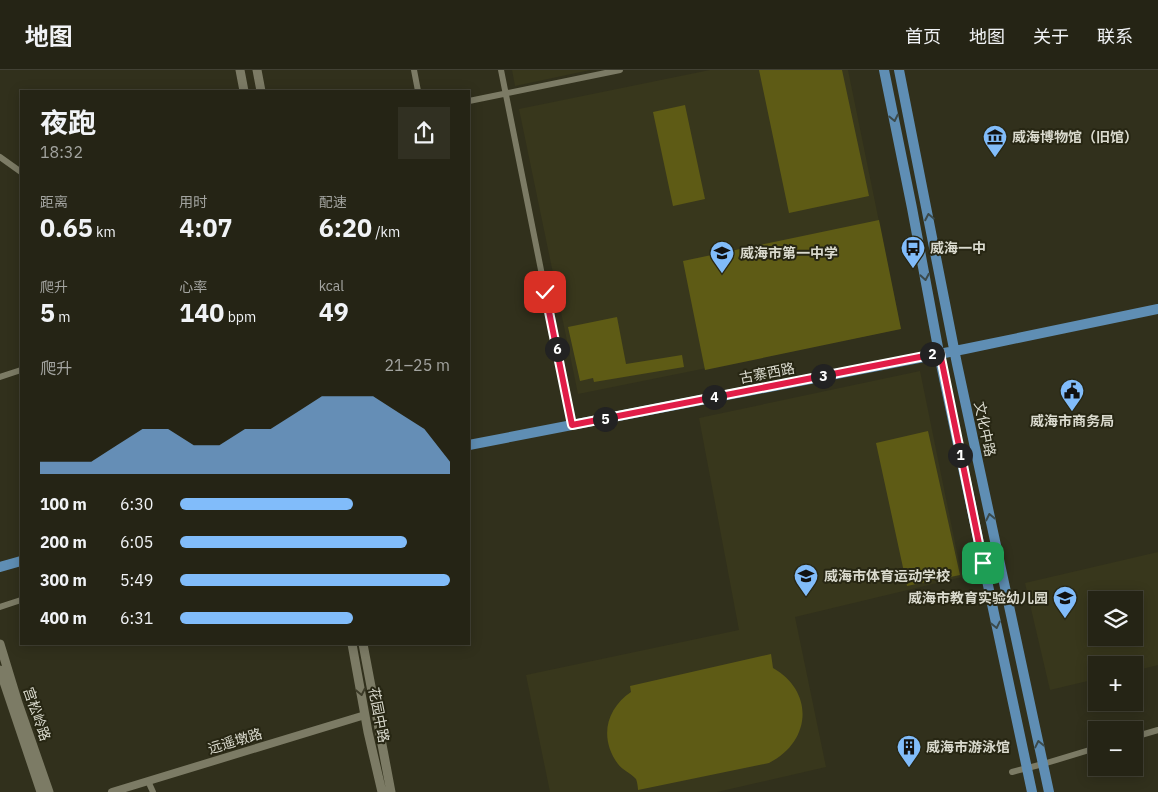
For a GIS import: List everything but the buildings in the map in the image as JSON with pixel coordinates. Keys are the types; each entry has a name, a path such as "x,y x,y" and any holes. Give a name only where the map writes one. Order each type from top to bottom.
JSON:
{"main road":[{"path":"240,70 244,90"},
{"path":"257,70 261,90"},
{"path":"884,70 940,353 1032,792"},
{"name":"文化中路","path":"900,70 955,351 1049,792"},
{"name":"古寨西路","path":"470,445 955,351 1158,309"},
{"path":"0,567 20,561"},
{"name":"宫松岭路","path":"0,644 49,792"},
{"name":"花园中路","path":"352,645 382,792"},
{"path":"363,645 391,792"},
{"path":"0,670 41,792"}],"street":[{"path":"414,70 418,90"},
{"path":"501,70 572,425"},
{"path":"470,101 620,70"},
{"path":"0,157 20,171"},
{"path":"0,377 20,370"},
{"path":"0,608 20,600"},
{"name":"远遥墩路","path":"112,792 365,715"},
{"path":"1143,734 1158,730"},
{"path":"1012,772 1088,750"},
{"path":"148,781 153,792"}],"shaded area":[{"path":"512,70 590,70 515,86"},
{"name":"威海市第一中学","path":"710,70 848,70 901,329 578,394 519,109"},
{"path":"759,70 842,70 869,196 789,213"},
{"path":"685,105 705,199 673,206 653,112"},
{"path":"879,220 901,329 705,370 683,261"},
{"path":"617,317 626,364 682,355 684,367 594,382 593,378 580,381 568,327"},
{"name":"威海市体育运动学校","path":"920,371 962,577 795,617 826,767 717,792 550,792 526,675 739,630 699,418"},
{"path":"928,431 960,575 907,586 876,443"},
{"name":"威海市教育实验幼儿园","path":"1158,552 1158,665 1143,669 1143,656 1088,656 1088,681 1050,690 1025,583"},
{"path":"771,654 773,668 787,678 796,690 801,703 802,717 800,730 793,743 783,754 769,763 638,790 636,779 620,766 612,754 607,734 611,715 622,699 631,692 630,686"}],"place":[{"name":"威海博物馆（旧馆）","path":"995,158"},
{"name":"威海一中","path":"913,269"},
{"name":"威海市第一中学","path":"722,274"},
{"name":"威海市商务局","path":"1072,412"},
{"name":"威海市体育运动学校","path":"806,597"},
{"name":"威海市教育实验幼儿园","path":"1065,619"},
{"name":"威海市游泳馆","path":"909,768"}],"route":[{"path":"545,292 572,425 940,353 983,563"}]}
